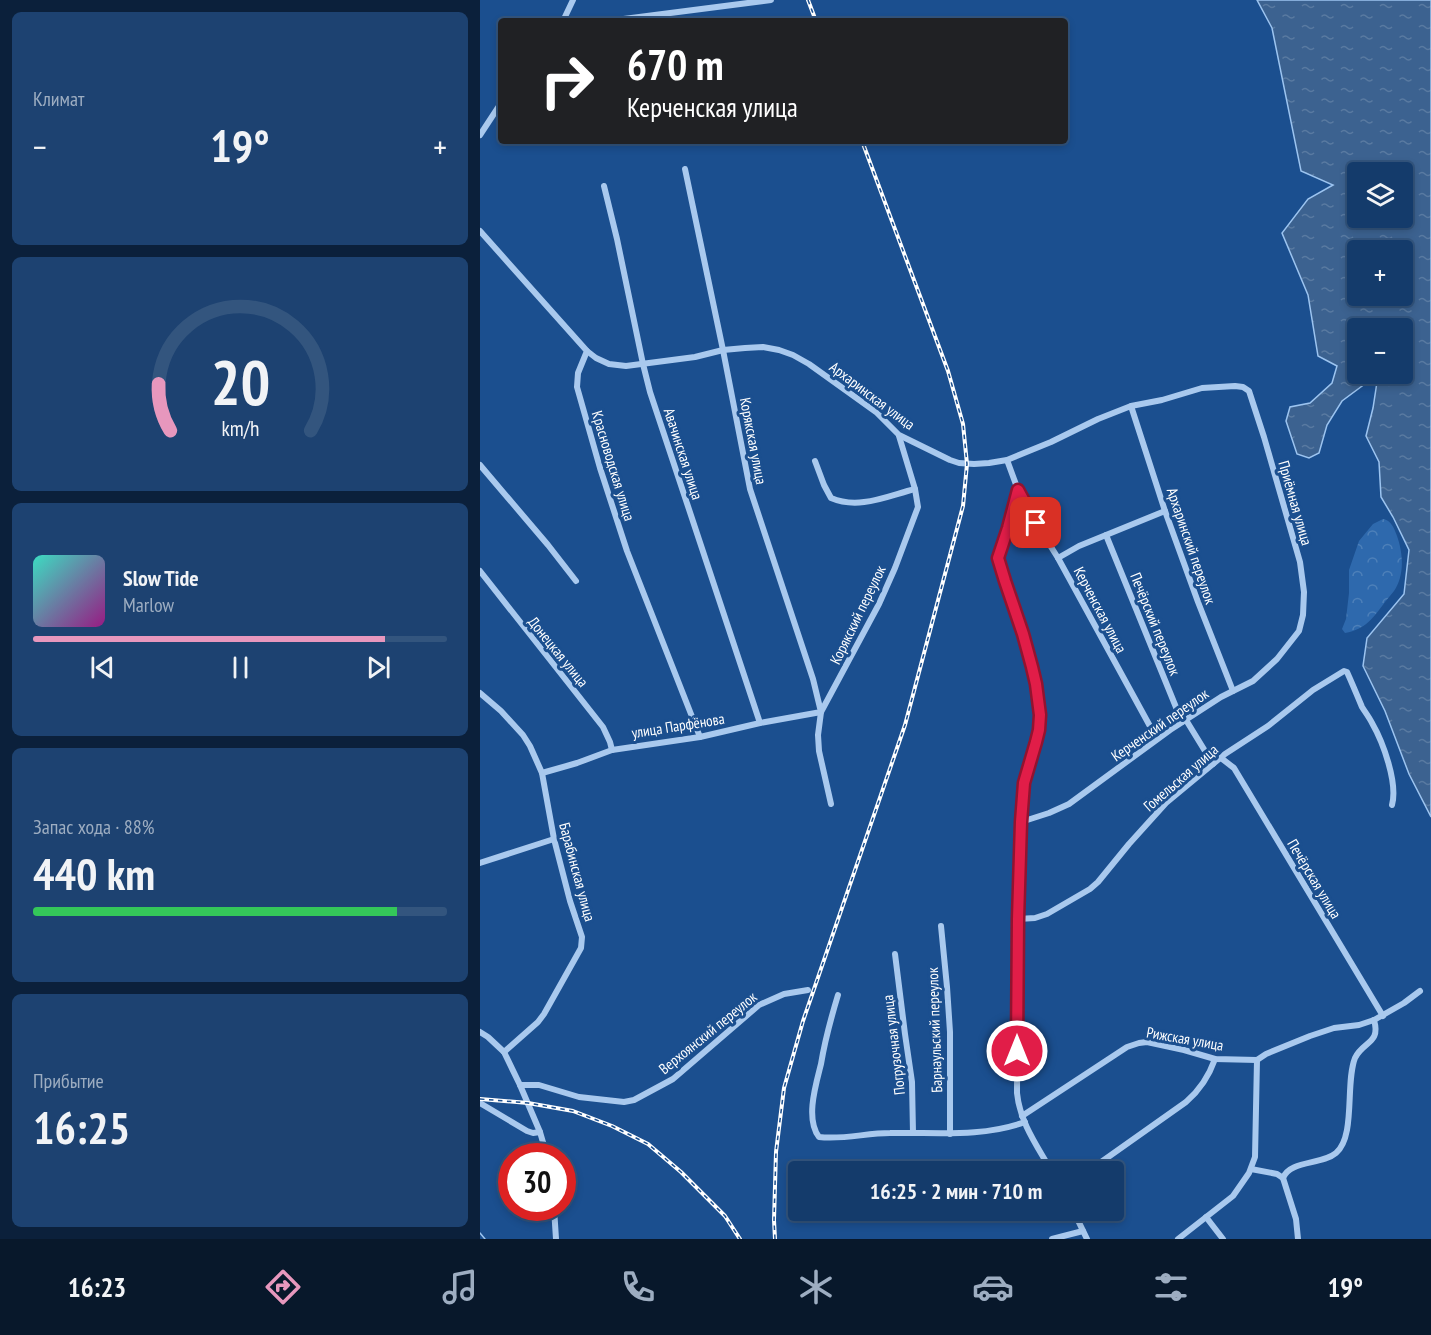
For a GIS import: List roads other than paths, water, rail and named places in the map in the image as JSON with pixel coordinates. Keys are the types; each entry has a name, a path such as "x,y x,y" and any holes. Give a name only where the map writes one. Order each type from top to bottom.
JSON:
{"street":[{"path":"564,18 573,0"},
{"path":"631,18 771,0"},
{"path":"480,135 498,108"},
{"name":"Корякская улица","path":"685,169 750,489 810,668 821,712"},
{"name":"Авачинская улица","path":"604,186 650,392 760,723"},
{"path":"480,231 587,351"},
{"name":"Архаринская улица","path":"587,351 609,364 626,366 695,357 723,350 763,347 779,350 809,364 876,412 899,435 959,463 974,465 1007,460 1131,406 1162,400 1202,388 1243,387"},
{"name":"Красноводская улица","path":"587,351 578,373 577,387 600,468 627,551 700,737"},
{"name":"Приёмная улица","path":"1243,387 1252,397 1300,562 1304,592 1303,615 1299,631"},
{"name":"Архаринский переулок","path":"1131,406 1198,602 1233,691"},
{"name":"Корякский переулок","path":"831,804 819,752 821,712 858,646 895,568 918,507 899,435"},
{"path":"815,460 831,498 844,503 866,502 915,489"},
{"name":"Керченская улица","path":"1007,460 1018,490 1058,558 1156,739"},
{"path":"480,465 576,581"},
{"path":"1018,490 998,558 1023,634 1036,684 1039,702 1039,730 1024,783 1021,822 1017,1093 1023,1119 1047,1161"},
{"path":"1058,558 1079,546 1166,512"},
{"name":"Печёрский переулок","path":"1106,535 1184,721 1213,764"},
{"name":"Донецкая улица","path":"480,571 603,727 612,750"},
{"name":"Керченский переулок","path":"1021,822 1069,804 1156,739 1233,691 1254,681 1288,646 1299,631"},
{"name":"Гомельская улица","path":"1018,919 1047,914 1090,889 1166,803 1225,754 1257,735 1312,690 1344,671 1347,672 1363,709 1380,739 1392,783 1392,805"},
{"name":"Барабинская улица","path":"480,693 523,735 542,773 554,839 581,933 581,948 544,1014 504,1052"},
{"name":"улица Парфёнова","path":"542,773 612,750 700,737 821,712"},
{"name":"Печёрская улица","path":"1221,758 1234,768 1383,1016"},
{"path":"480,863 554,839"},
{"name":"Барнаульский переулок","path":"941,926 948,987 950,1032 950,1134"},
{"name":"Погрузочная улица","path":"895,954 912,1082 913,1133"},
{"name":"Верхоянский переулок","path":"520,1085 539,1085 579,1097 624,1102 634,1100 672,1079 759,1005 784,994 808,990"},
{"name":"Рижская улица","path":"838,995 829,1024 813,1098 815,1130 819,1137 854,1137 887,1133 950,1134 1001,1129 1023,1119 1077,1078 1134,1044 1147,1042 1215,1059 1257,1060 1317,1033 1374,1020 1420,990"},
{"path":"1283,1178 1285,1173 1292,1168 1328,1158 1343,1146 1354,1063 1359,1052 1376,1034 1374,1020"},
{"path":"480,1032 504,1052 543,1143"},
{"path":"1103,1161 1186,1102 1208,1077 1215,1059"},
{"path":"1178,1239 1233,1196 1251,1169 1256,1152 1257,1060"},
{"path":"480,1103 527,1131 540,1132"},
{"path":"1251,1169 1277,1174 1283,1178 1296,1219 1298,1239"},
{"path":"1206,1217 1223,1239"},
{"path":"555,1221 556,1239"},
{"path":"1078,1221 1087,1239"},
{"path":"1052,1239 1083,1231"}],"water":[{"path":"1257,0 1431,0 1431,817 1409,774 1385,711 1363,666 1367,638 1404,594 1409,550 1381,497 1379,462 1366,436 1377,384 1413,384 1413,318 1347,318 1347,384 1365,384 1342,401 1327,425 1319,453 1309,458 1297,454 1286,421 1290,407 1310,403 1332,383 1337,366 1318,356 1308,295 1282,233 1308,199 1333,185 1301,171 1272,28"}],"waterway":[{"path":"480,1233 485,1239"}],"railway":[{"path":"808,0 815,18"},
{"path":"775,1239 776,1152 784,1088 803,1021 905,725 963,506 967,464 963,424 948,371 863,144"},
{"path":"480,1099 528,1103 573,1111 612,1126 648,1144 681,1172 725,1216 740,1239"}]}
